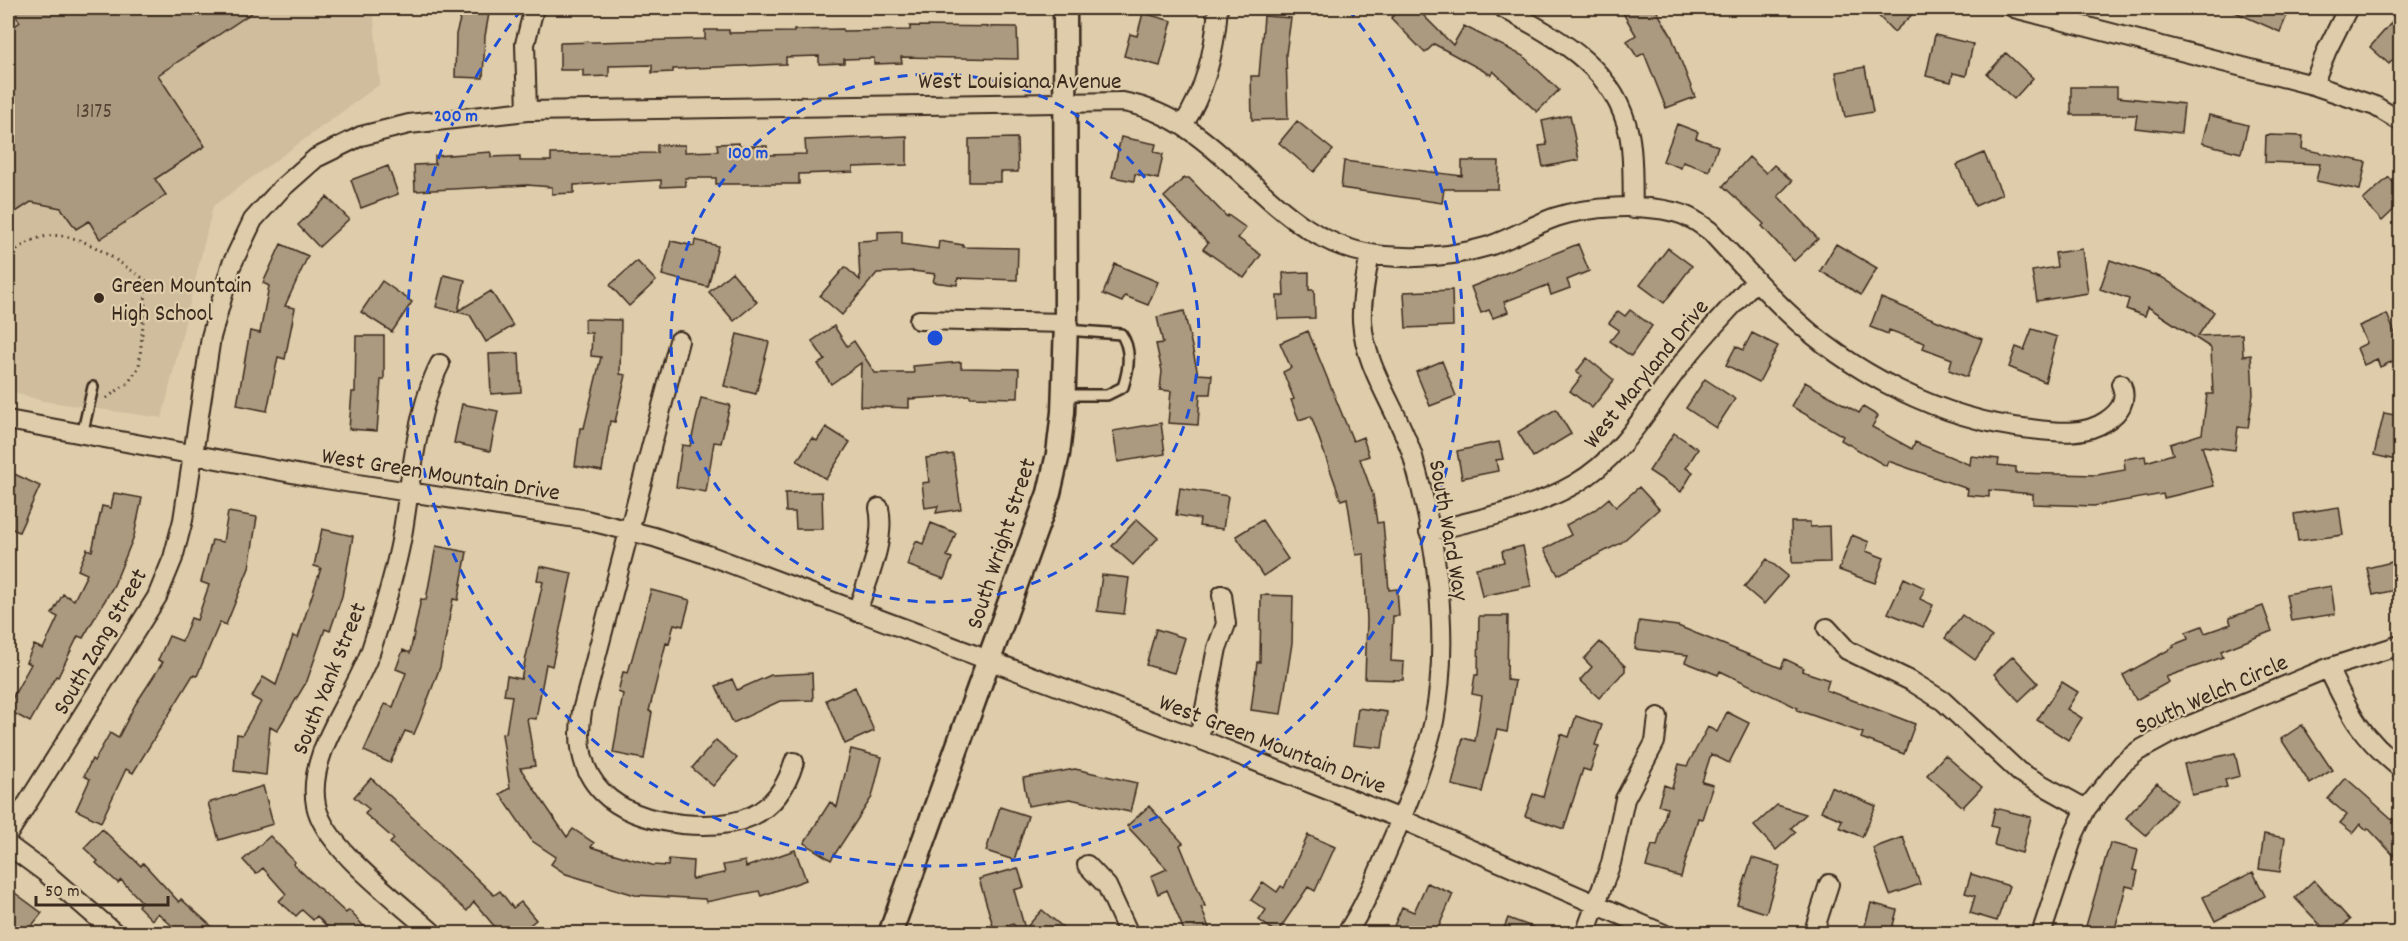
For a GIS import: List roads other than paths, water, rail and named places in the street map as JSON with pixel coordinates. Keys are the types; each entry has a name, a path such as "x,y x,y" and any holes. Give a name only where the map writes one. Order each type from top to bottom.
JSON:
{"street":[{"path":"527,111 525,44 534,8"},
{"name":"South Wright Street","path":"890,933 1049,493 1058,454 1066,327 1065,8"},
{"path":"1183,125 1206,79 1218,8"},
{"path":"1503,8 1567,44 1587,60 1604,79 1620,107 1630,137 1633,209"},
{"path":"2014,8 2056,13 2313,85 2375,106 2400,122"},
{"path":"2313,85 2348,8"},
{"name":"West Louisiana Avenue","path":"193,456 211,337 231,266 254,220 281,189 316,158 361,136 409,124 527,111 1111,101 1136,105 1165,114 1183,125 1210,145 1265,198 1294,221 1327,240 1370,254 1422,257 1462,252 1504,241 1545,221 1572,213 1633,209 1674,212 1697,221 1800,322 1861,367 1916,397 1978,421 2036,430 2090,429 2100,425 2119,411 2124,400 2121,384"},
{"name":"South Ward Way","path":"1346,933 1367,897 1401,819 1433,724 1440,683 1440,608 1429,532 1406,437 1376,375 1364,336 1362,297 1370,254"},
{"name":"West Maryland Drive","path":"1429,532 1526,506 1575,484 1595,471 1632,434 1682,363 1756,280"},
{"path":"919,320 1066,327"},
{"path":"679,341 628,530 580,727 582,757 606,798 623,809 650,820 726,825 754,816 766,807 784,787 794,762"},
{"name":"South Yank Street","path":"434,933 332,840 319,816 314,792 320,755 350,697 376,633 401,539 428,391 440,364"},
{"name":"West Green Mountain Drive","path":"8,420 193,456 582,519 628,530 708,555 1199,739 1401,819 1664,933"},
{"name":"South Zang Street","path":"8,834 157,597 181,531 193,456"},
{"path":"857,612 880,534 882,520 879,508"},
{"path":"1199,739 1217,648 1226,624 1222,595"},
{"path":"1827,628 1847,650 1920,686 1956,710 2019,772 2085,809"},
{"name":"South Welch Circle","path":"2042,933 2074,834 2085,809 2109,777 2138,751 2171,733 2328,668 2400,645"},
{"path":"2328,668 2352,719 2375,747 2400,768"},
{"path":"1585,933 1611,863 1620,813 1633,780 1655,741 1658,717"},
{"path":"8,845 46,873 116,933"},
{"path":"1087,865 1107,886 1130,933"},
{"path":"1813,933 1829,884"}],"lane":[{"path":"1063,395 1107,395 1123,387 1127,375 1128,344 1121,334 1066,327"},
{"path":"82,435 93,387"}],"place":[{"name":"Green Mountain High School","path":"99,298"}]}
